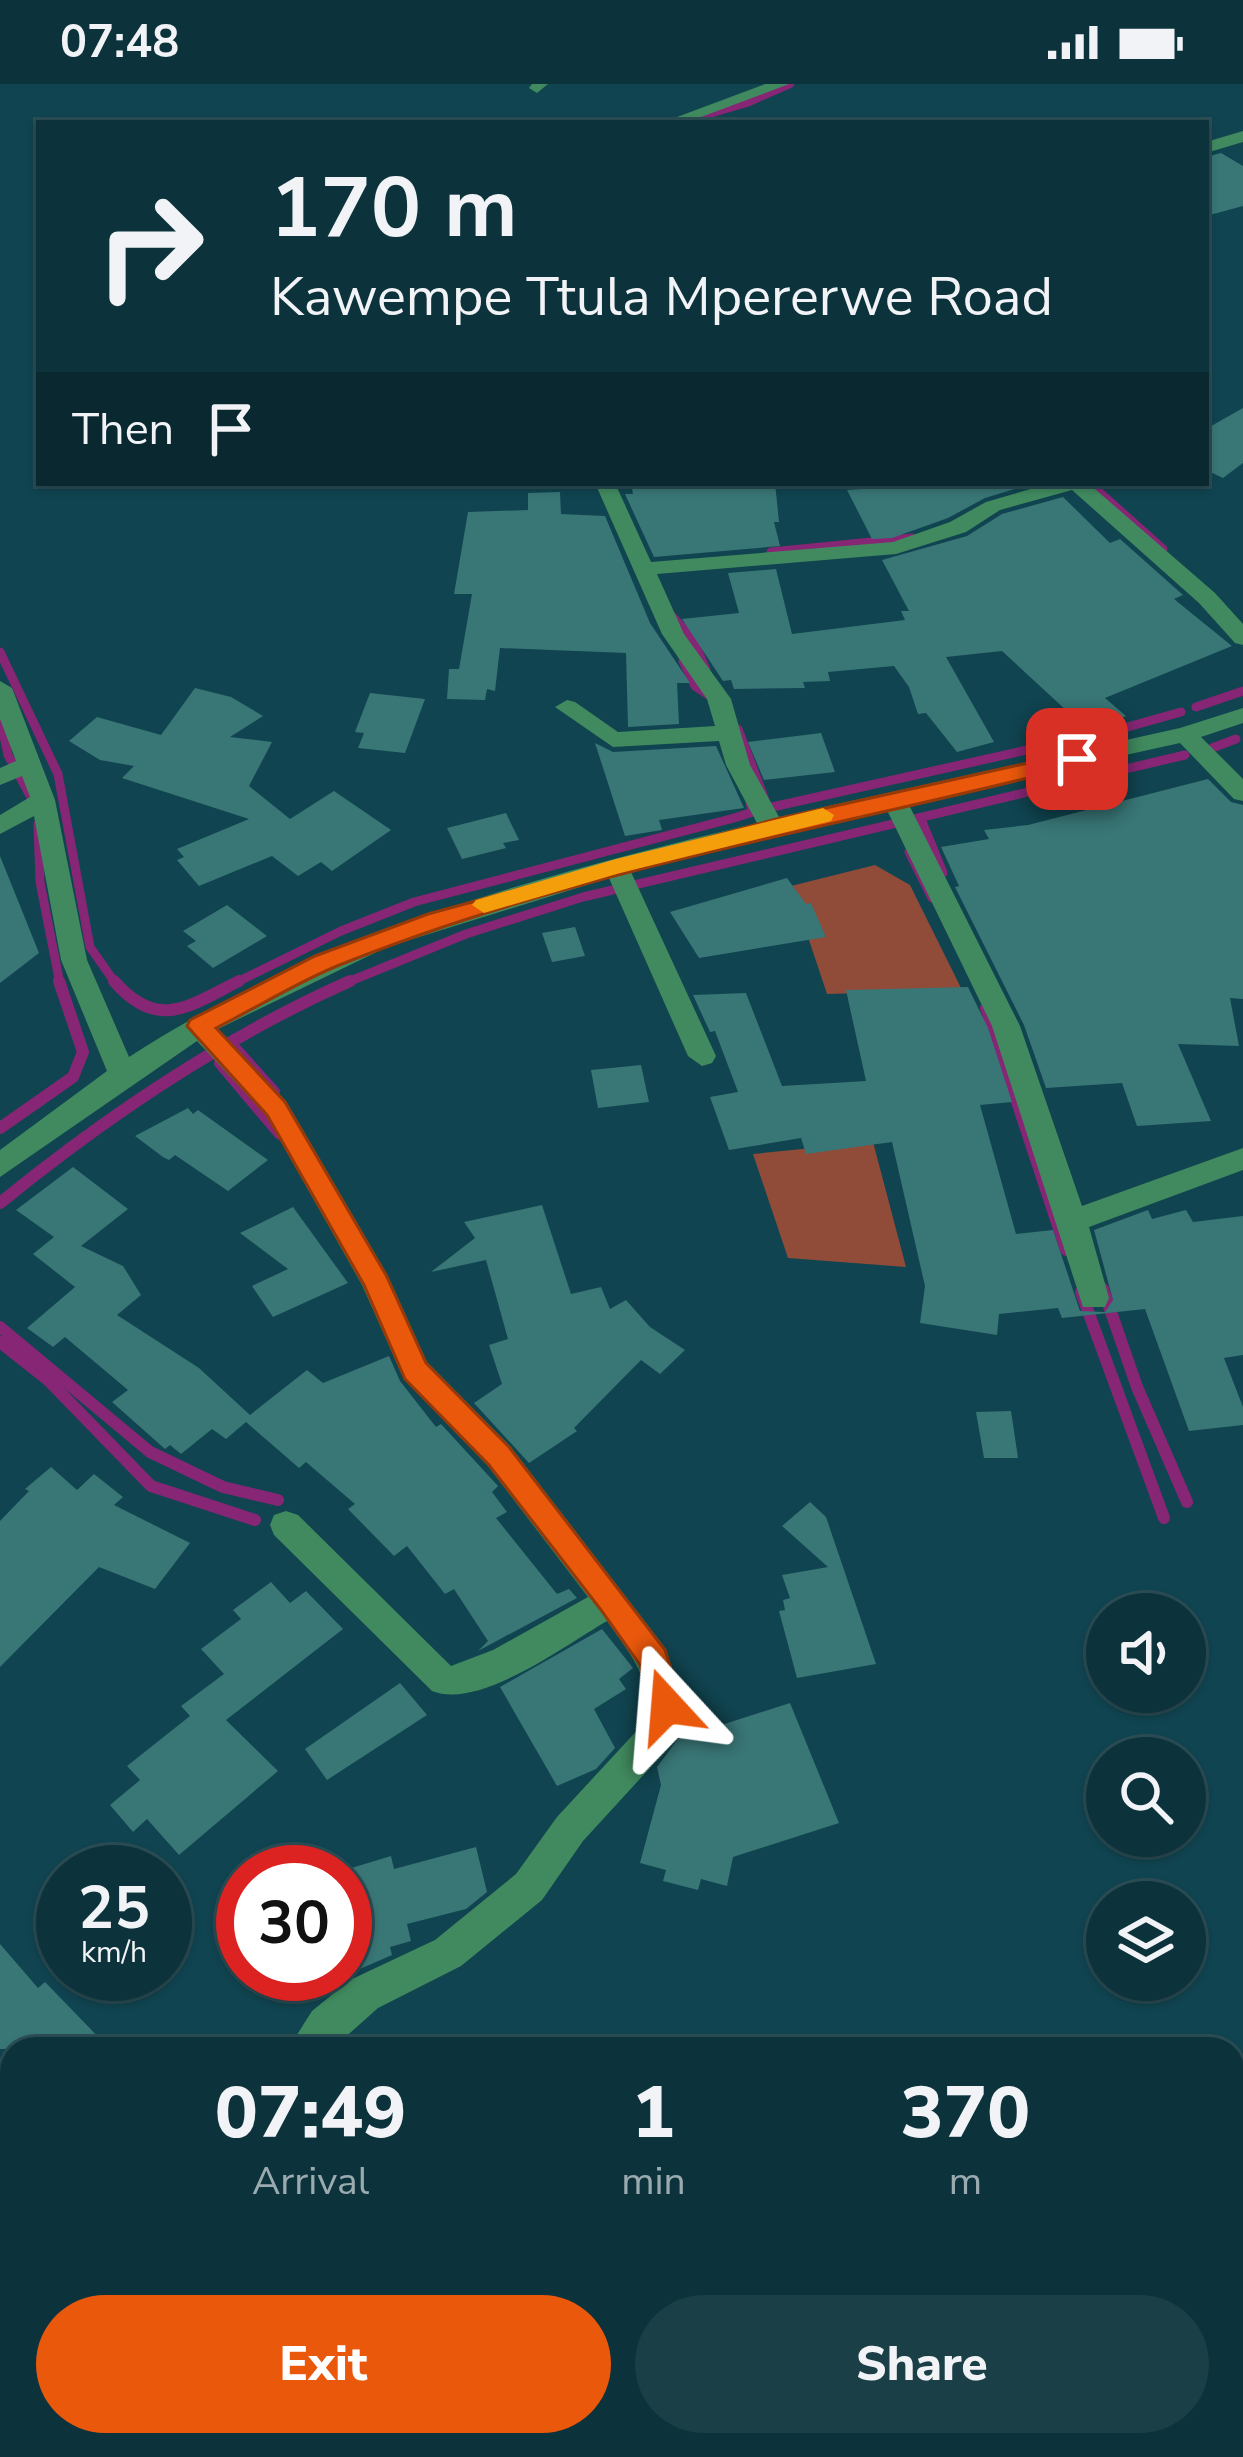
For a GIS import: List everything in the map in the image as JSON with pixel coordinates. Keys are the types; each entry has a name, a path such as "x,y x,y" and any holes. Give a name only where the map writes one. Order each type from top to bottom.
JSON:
{"street":[{"path":"678,120 781,84"},
{"path":"1209,147 1243,136"},
{"path":"606,486 673,634 719,699 738,765 772,827"},
{"path":"641,569 896,548 922,542 993,506 1064,486"},
{"path":"1078,486 1207,598 1243,638"},
{"path":"0,688 43,800 74,961 121,1072"},
{"path":"567,707 613,740 729,733"},
{"path":"0,1166 121,1072 199,1026 346,953 436,920 616,866 1185,734 1243,715"},
{"path":"1185,734 1243,793"},
{"path":"0,777 29,764"},
{"path":"0,826 43,800"},
{"path":"894,800 1006,1026 1073,1221 1094,1298"},
{"path":"616,866 702,1056"},
{"path":"199,1026 276,1108 376,1282 416,1370 499,1456 612,1600 654,1660 667,1706 657,1734 570,1829 529,1887 448,1953 364,1994 317,2037"},
{"path":"1073,1221 1243,1159"},
{"path":"286,1525 433,1674 451,1682 490,1670 612,1600"}],"shaded area":[{"path":"875,865 910,885 962,990 827,994 791,886"},
{"path":"873,1142 906,1267 788,1258 753,1154"}],"building":[{"path":"1221,153 1243,166 1243,206 1209,215 1209,156"},
{"path":"1243,408 1243,463 1223,478 1209,471 1209,427"},
{"path":"632,486 775,486 779,522 774,522 780,546 654,557 625,494 633,494"},
{"path":"1025,486 892,538 872,539 847,490"},
{"path":"560,492 561,514 605,516 650,623 690,683 677,683 679,724 628,727 626,653 500,648 495,691 487,689 485,700 447,699 449,669 459,669 472,594 454,594 468,512 528,510 528,493"},
{"path":"1063,497 1110,543 1120,539 1183,595 1174,599 1232,646 1105,698 1126,716 1094,728 1086,721 1080,723 1002,651 946,657 994,742 957,752 926,713 918,714 909,687 894,666 828,672 830,681 803,682 805,688 734,689 731,680 723,681 682,619 739,613 728,573 776,569 792,634 905,620 901,611 909,611 882,560 967,536 1002,514"},
{"path":"195,688 231,697 263,716 230,737 272,742 249,786 290,819 334,791 391,830 332,871 321,862 298,876 272,856 199,886 177,860 184,857 177,849 249,819 122,778 134,766 100,760 69,741 97,717 161,735"},
{"path":"370,693 425,699 405,753 358,748 364,733 355,732"},
{"path":"821,733 835,772 764,780 748,742"},
{"path":"595,743 613,752 716,746 744,808 659,820 662,830 625,836"},
{"path":"1208,779 1231,802 1243,805 1243,999 1230,998 1239,1046 1178,1044 1211,1121 1137,1126 1122,1083 1046,1088 1024,1025 955,887 959,886 941,847 989,839 984,830 1028,825"},
{"path":"506,813 519,840 462,859 447,828"},
{"path":"0,856 39,953 0,983"},
{"path":"787,878 806,904 811,903 826,937 699,958 670,912"},
{"path":"227,905 267,936 213,968 187,946 196,941 183,931"},
{"path":"575,927 585,956 552,962 542,933"},
{"path":"968,987 988,1028 1012,1102 980,1105 1016,1234 1053,1230 1080,1311 1105,1312 1113,1300 1094,1230 1148,1210 1152,1219 1186,1210 1193,1222 1243,1216 1243,1355 1224,1358 1243,1407 1243,1425 1189,1431 1145,1309 1062,1318 1058,1308 999,1314 997,1335 920,1323 925,1286 892,1142 806,1154 801,1138 729,1150 710,1097 738,1092 715,1031 710,1032 693,995 746,993 782,1086 866,1081 846,990"},
{"path":"641,1065 649,1102 598,1108 591,1070"},
{"path":"188,1108 193,1114 198,1110 268,1160 228,1191 175,1155 169,1160 135,1136"},
{"path":"73,1167 128,1209 81,1246 123,1266 141,1295 117,1315 199,1368 250,1415 307,1370 323,1383 389,1356 400,1381 436,1427 441,1424 498,1486 492,1492 507,1512 496,1518 557,1594 569,1589 577,1598 478,1651 488,1641 454,1589 445,1594 407,1546 394,1556 348,1509 355,1504 306,1462 299,1468 246,1422 226,1439 212,1429 181,1454 170,1445 165,1449 112,1402 128,1390 65,1337 53,1347 27,1328 75,1287 33,1254 54,1237 16,1210"},
{"path":"542,1205 571,1294 601,1287 610,1309 626,1300 650,1327 685,1350 660,1374 641,1360 574,1428 577,1431 529,1463 474,1403 502,1384 489,1345 508,1339 486,1260 431,1272 475,1238 464,1222"},
{"path":"293,1207 348,1283 273,1317 252,1286 288,1269 240,1233"},
{"path":"1011,1411 1018,1458 984,1458 976,1412"},
{"path":"51,1467 77,1490 94,1474 123,1497 114,1505 190,1543 155,1589 99,1567 0,1667 0,1521 29,1491 25,1489"},
{"path":"810,1502 826,1517 876,1664 797,1678 779,1611 785,1610 783,1600 790,1598 782,1575 828,1567 782,1526"},
{"path":"271,1582 290,1603 306,1591 343,1629 226,1720 278,1771 191,1845 170,1845 147,1819 133,1832 110,1805 140,1780 127,1766 190,1716 181,1706 224,1674 201,1649 241,1619 233,1610"},
{"path":"602,1629 633,1668 619,1679 626,1689 594,1709 615,1748 596,1769 557,1786 500,1687"},
{"path":"400,1683 427,1715 327,1780 305,1749"},
{"path":"790,1703 839,1823 733,1857 727,1886 701,1879 698,1890 663,1881 666,1870 640,1863 661,1785 657,1767 678,1739"},
{"path":"476,1847 487,1892 466,1909 407,1924 411,1941 390,1947 392,1955 372,1964 372,1862 391,1856 394,1869"},
{"path":"0,1944 36,1986 36,2001 63,2001 98,2037 0,2037"}],"waterway":[{"path":"689,120 790,84"},
{"path":"1092,486 1163,549"},
{"path":"771,552 912,538"},
{"path":"672,616 692,638 706,669"},
{"path":"0,652 58,774 90,947 116,984"},
{"path":"683,661 695,686 710,696"},
{"path":"1196,707 1243,691"},
{"path":"1099,735 1181,712"},
{"path":"0,718 8,755 32,799"},
{"path":"738,729 768,808 1076,739"},
{"path":"1212,748 1236,739"},
{"path":"347,982 466,934 583,897 1185,755"},
{"path":"233,984 341,931 414,902 734,818 753,812 750,803"},
{"path":"921,819 943,873"},
{"path":"38,824 40,882 60,984"},
{"path":"909,852 932,898"},
{"path":"114,981 130,997 160,1010 189,1005 239,981"},
{"path":"0,1203 168,1080 256,1027 347,982"},
{"path":"343,984 347,982"},
{"path":"0,1128 73,1077 83,1052 60,984"},
{"path":"986,1008 1066,1250"},
{"path":"231,1044 274,1092"},
{"path":"220,1063 280,1134"},
{"path":"1103,1289 1137,1387 1187,1502"},
{"path":"1081,1292 1164,1518"},
{"path":"0,1327 150,1452 223,1487 278,1500"},
{"path":"0,1342 48,1380 151,1486 255,1520"}],"slow traffic":[{"path":"484,905 616,866 823,815"}],"route":[{"path":"667,1706 654,1660 612,1600 499,1456 416,1370 376,1282 276,1108 199,1026 324,962 436,920 616,866 1077,759"}]}
